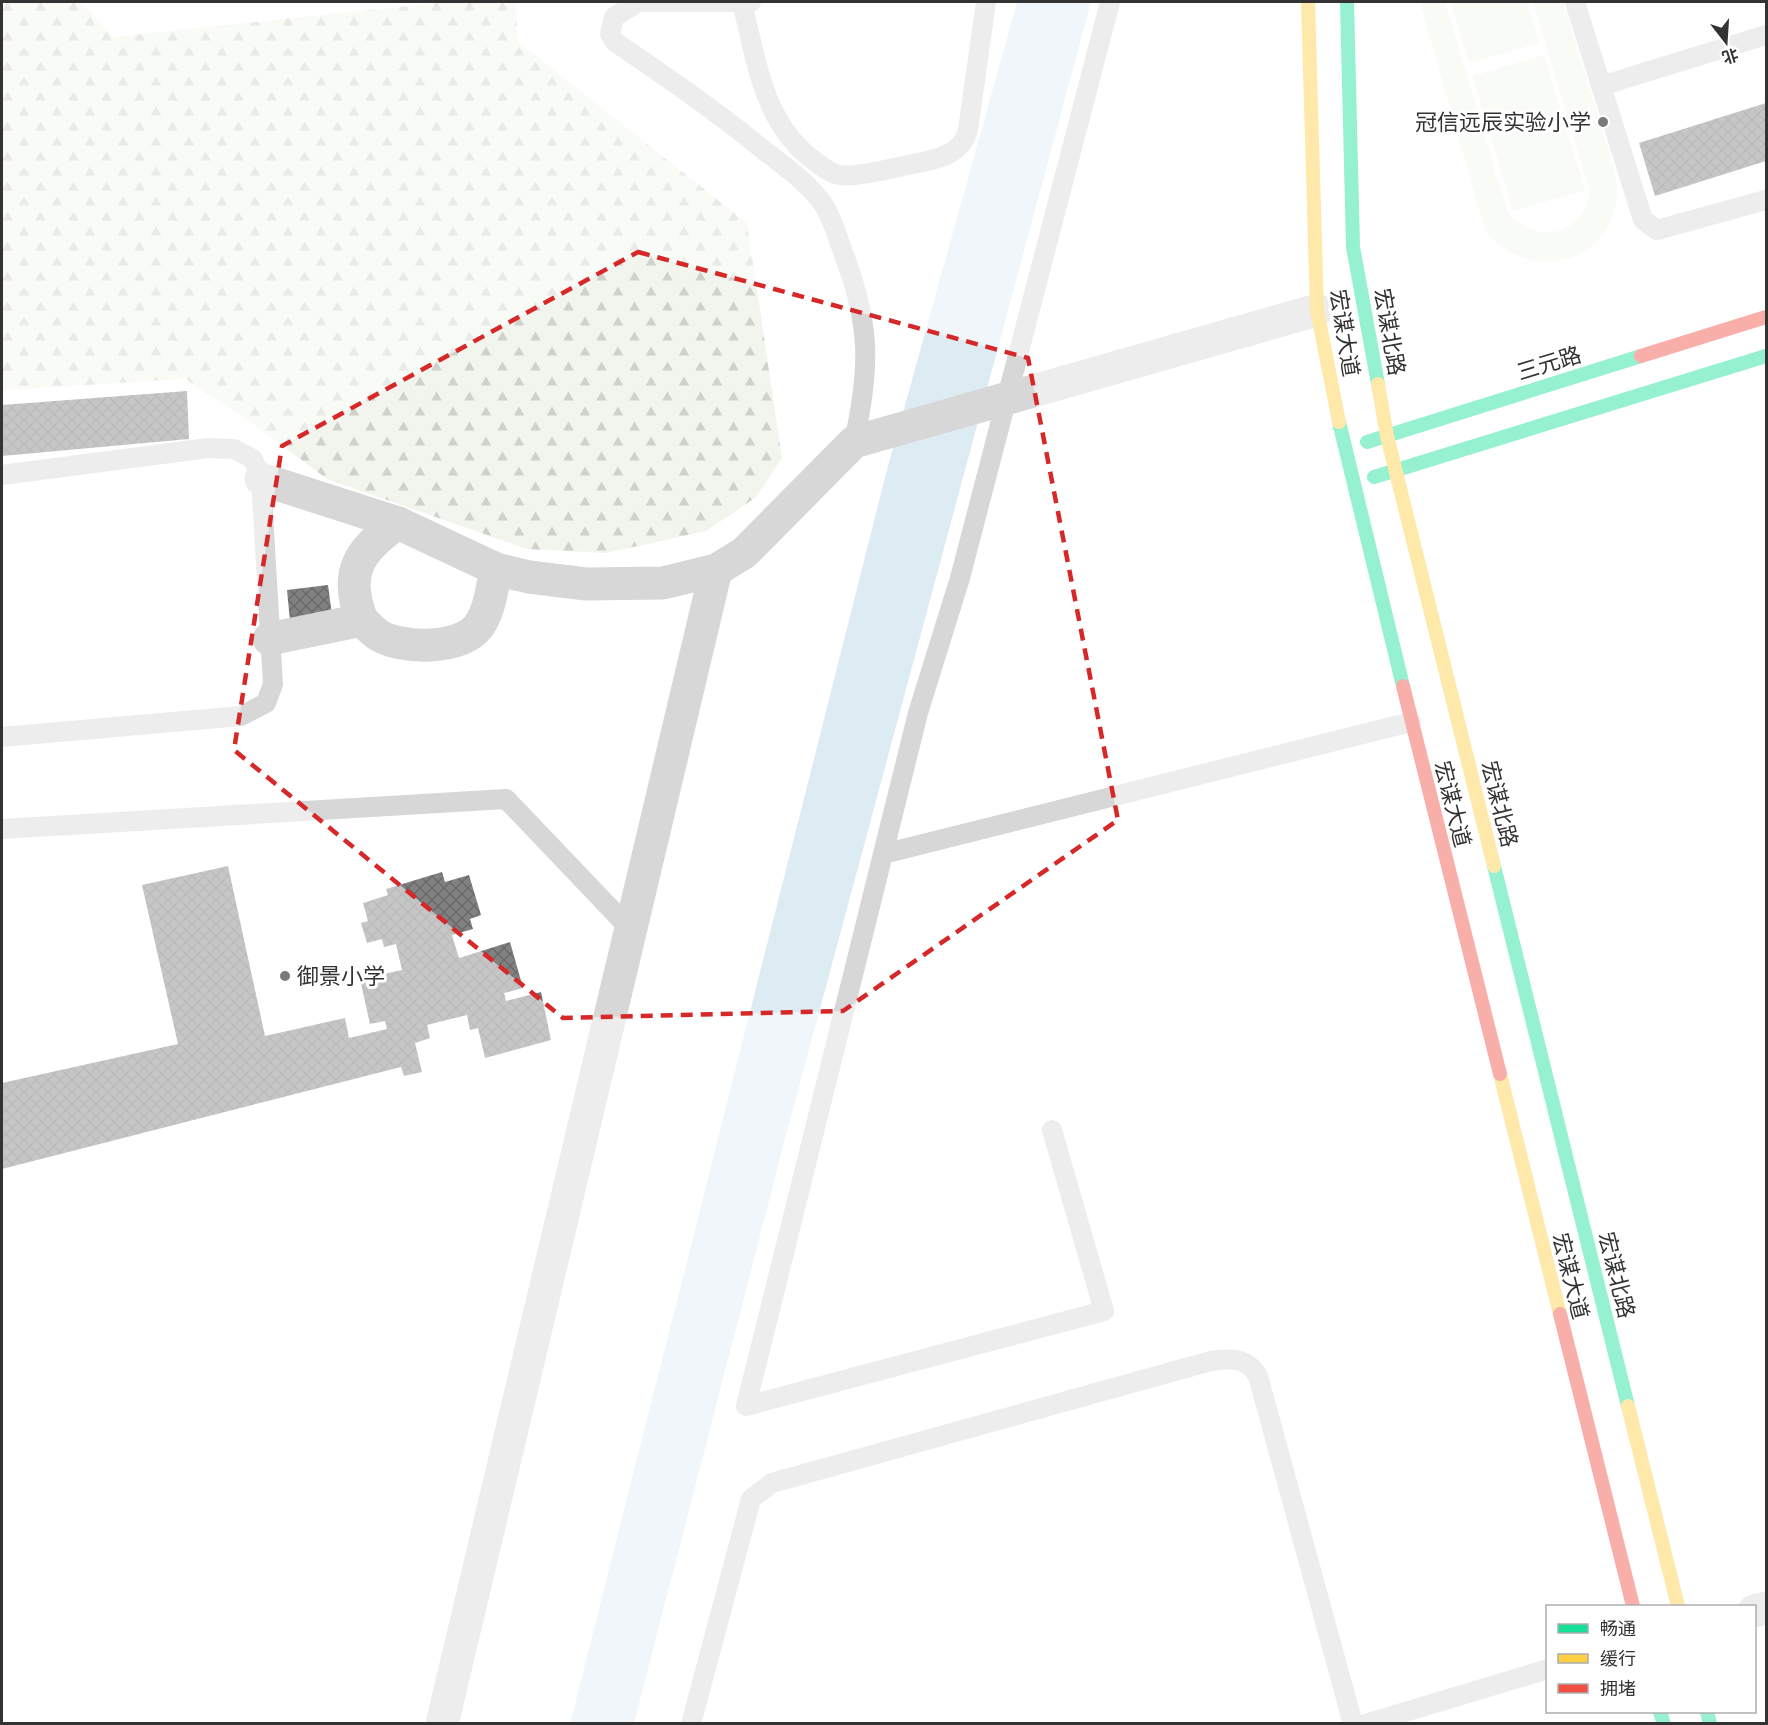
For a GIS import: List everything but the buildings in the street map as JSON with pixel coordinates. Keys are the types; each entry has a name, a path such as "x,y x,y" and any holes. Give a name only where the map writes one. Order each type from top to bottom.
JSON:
{"main road":[{"name":"宏谋大道","path":"1308,2 1317,310 1344,448 1633,1605"},
{"name":"宏谋北路","path":"1347,2 1353,247 1387,436 1678,1605"},
{"name":"三元路","path":"1344,448 1767,317"},
{"path":"1353,484 1767,356"}],"street":[{"path":"261,479 398,524 496,569 529,577 586,584 639,585 679,580 716,570 744,553 854,442 1317,310"},
{"path":"398,524 375,539 360,558 354,571 356,604 362,620 378,635 415,646 464,637 477,628 485,614 496,569"},
{"path":"442,1724 716,570"},
{"path":"269,639 362,620"}],"lane":[{"path":"854,442 867,368 862,312 851,272 823,205 793,173 729,121 615,42 610,34 614,17 639,2 746,2 770,109 792,142 806,155 841,176 935,159 950,154 966,138 986,2"},
{"path":"1052,1130 1104,1311 746,1406 918,713 960,578 1110,2"},
{"path":"1575,2 1643,220 1657,230 1767,200"},
{"path":"1601,86 1767,35"},
{"path":"2,475 225,448 234,448 253,459 261,479 272,691 266,703 248,714 2,737"},
{"path":"883,854 1411,722"},
{"path":"2,829 506,799 631,930"},
{"path":"691,1724 751,1499 759,1491 772,1483 1228,1358 1241,1360 1253,1367 1258,1376 1353,1724"},
{"path":"1365,1724 1546,1670"}],"highlighted area":[{"path":"638,252 1028,358 1118,820 843,1011 563,1018 234,750 282,446"}],"green space":[{"path":"2,2 81,2 113,37 445,2 516,2 517,41 747,223 782,458 755,498 706,531 606,553 527,549 327,479 253,424 185,379 2,390"},
{"path":"1420,2 1445,2 1507,211 1518,222 1531,229 1544,232 1557,231 1569,226 1579,217 1586,205 1589,189 1533,2 1563,2 1615,172 1616,201 1609,226 1594,244 1574,256 1552,261 1528,259 1505,249 1485,230"},
{"path":"1451,2 1527,2 1539,43 1469,63"},
{"path":"1544,55 1585,190 1513,211 1473,76"}],"shaded area":[{"path":"1017,2 1091,2 786,1135 634,1723 570,1724 887,470"}],"traffic: fast":[{"path":"1347,2 1353,247 1378,384"},
{"path":"1367,442 1641,356"},
{"path":"1374,477 1766,356"},
{"path":"1339,422 1403,686"},
{"path":"1494,866 1628,1406"},
{"path":"1660,1713 1664,1724"},
{"path":"1707,1713 1710,1724"}],"traffic: slow":[{"path":"1308,2 1317,310 1339,422"},
{"path":"1378,384 1387,436 1494,866"},
{"path":"1500,1074 1560,1314"},
{"path":"1628,1406 1678,1605"}],"traffic: jam":[{"path":"1641,356 1766,317"},
{"path":"1403,686 1500,1074"},
{"path":"1560,1314 1633,1605"}],"place":[{"name":"冠信远辰实验小学","path":"1603,122"},
{"name":"御景小学","path":"285,976"}]}
